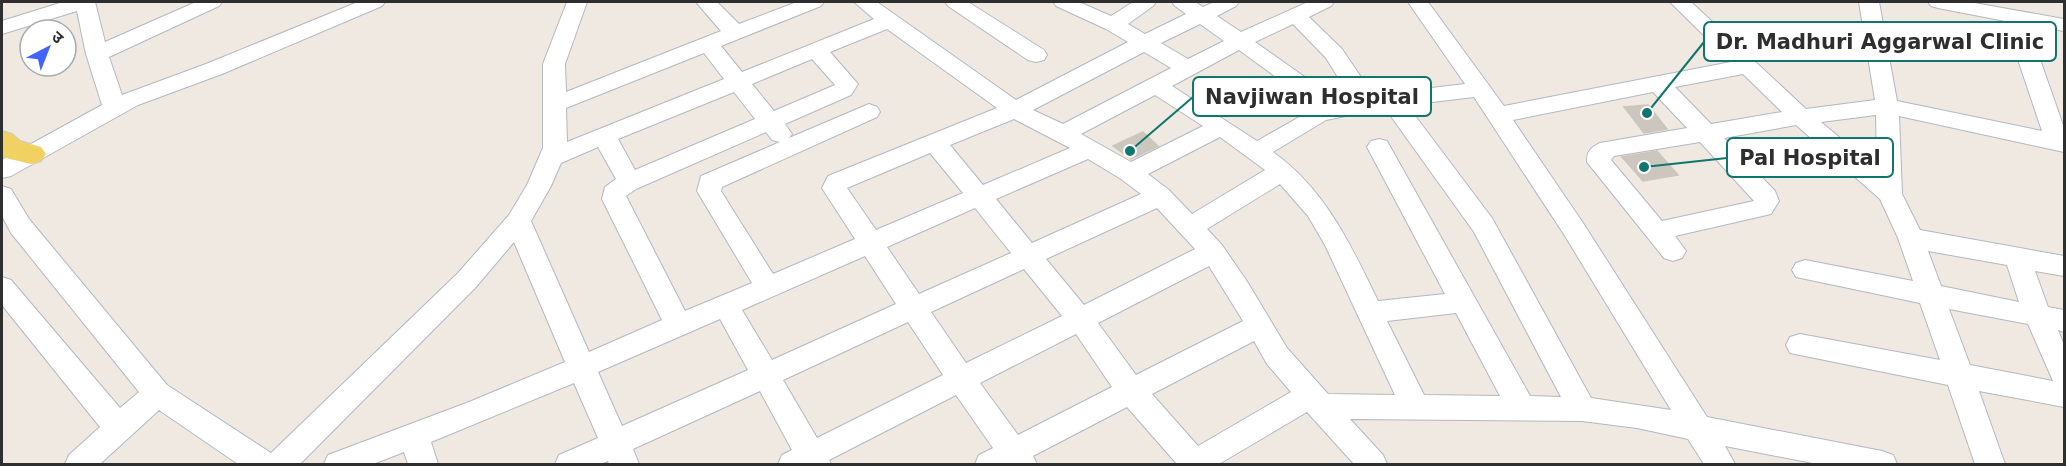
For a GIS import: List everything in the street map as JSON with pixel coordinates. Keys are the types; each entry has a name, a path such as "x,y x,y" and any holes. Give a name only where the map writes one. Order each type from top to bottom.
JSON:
{"main road":[{"path":"2,141 10,149 31,154"}],"street":[{"path":"2,28 83,2 115,108"},
{"path":"97,54 213,2"},
{"path":"2,183 214,69 330,11 375,2"},
{"path":"280,465 467,280 518,221 552,157 556,136 553,105 554,64 577,2"},
{"path":"706,2 734,32"},
{"path":"553,105 814,2"},
{"path":"864,2 1015,110 1063,134 1130,173 1160,195 1213,252 1239,290 1277,356 1372,465"},
{"path":"955,2 1036,55"},
{"path":"1063,2 1113,24 1188,69"},
{"path":"1113,24 1146,2"},
{"path":"1182,2 1298,81 1335,110"},
{"path":"1229,2 1088,70 1015,110 846,178 834,188 915,306 1009,460 1131,391 1258,326"},
{"path":"1063,134 1238,42 1324,2"},
{"path":"1418,2 1482,89 1580,236 1720,465"},
{"path":"1680,2 1802,117 1890,194 1911,238 1990,465"},
{"path":"1869,2 1887,106 1890,194"},
{"path":"1938,2 2064,25"},
{"path":"1296,15 1378,101 1483,225 1582,409"},
{"path":"2014,16 2061,143"},
{"path":"552,157 890,20"},
{"path":"707,44 791,147"},
{"path":"679,326 614,199 614,193 630,182 771,123 847,86 816,50"},
{"path":"1499,115 1747,66"},
{"path":"2,170 130,100 214,69"},
{"path":"1657,231 1762,208 1767,204 1766,196 1659,84"},
{"path":"1156,86 1221,127 1283,171 1317,210 1337,244 1415,407"},
{"path":"1256,152 1307,120 1335,110 1378,101 1482,89"},
{"path":"1673,251 1599,162 1599,154 1608,149 1802,117 1887,106 2061,143"},
{"path":"768,287 708,186 714,179 869,112"},
{"path":"1130,173 1221,127"},
{"path":"604,136 630,182"},
{"path":"935,143 1026,257 1081,320 1131,391 1194,464 1314,401 1415,407 1582,409 1697,428 1882,465"},
{"path":"1379,147 1522,409"},
{"path":"339,465 419,451 582,367 1090,150"},
{"path":"1191,227 1283,171"},
{"path":"2,195 20,226 157,393 262,465"},
{"path":"570,465 619,454 766,376 1160,195"},
{"path":"518,221 619,454"},
{"path":"1911,238 2064,266"},
{"path":"726,305 766,376 807,462 960,378 1081,320 1213,252"},
{"path":"2018,258 2051,319 2064,375"},
{"path":"1805,270 2051,319"},
{"path":"2,287 119,428"},
{"path":"1370,312 1465,302"},
{"path":"1800,345 2064,395"},
{"path":"80,465 157,393"}],"building":[{"path":"1648,105 1667,129 1644,133 1624,107"},
{"path":"1143,132 1158,146 1131,159 1113,146"},
{"path":"1657,151 1678,175 1643,181 1622,157"}],"place":[{"name":"Dr. Madhuri Aggarwal Clinic","path":"1647,113"},
{"name":"Navjiwan Hospital","path":"1130,151"},
{"name":"Pal Hospital","path":"1644,167"}]}
